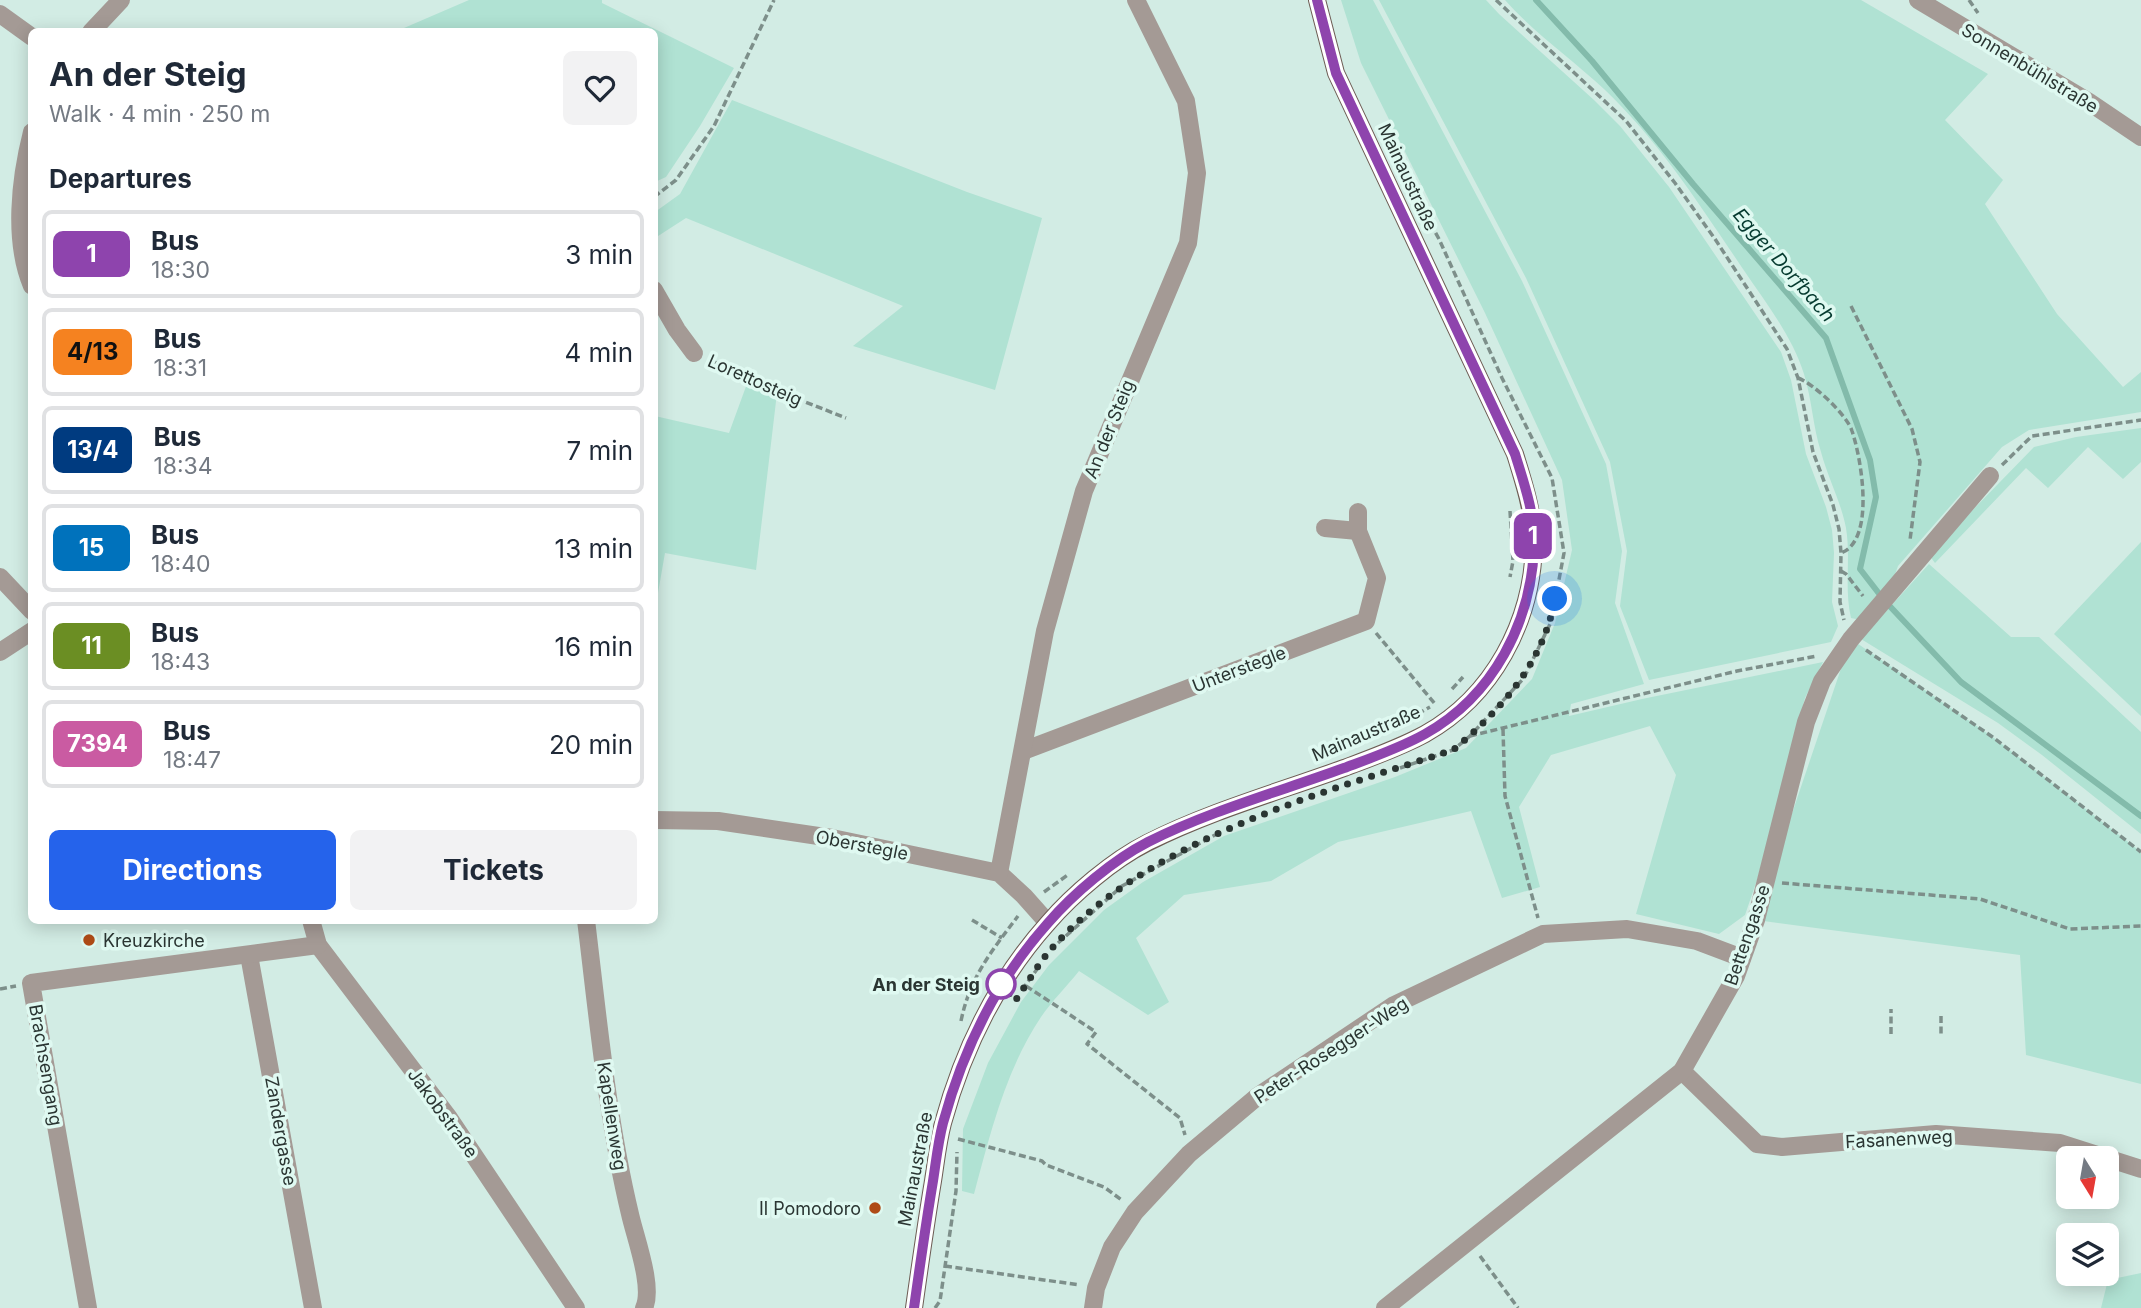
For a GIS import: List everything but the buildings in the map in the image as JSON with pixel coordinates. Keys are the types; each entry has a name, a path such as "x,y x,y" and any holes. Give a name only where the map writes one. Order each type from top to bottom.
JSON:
{"main road":[{"name":"Mainaustraße","path":"914,1308 942,1125 965,1055 1001,984 1048,923 1104,872 1146,843 1236,805 1380,754 1425,733 1457,712 1489,679 1514,638 1528,594 1534,544 1528,498 1515,454 1336,73 1317,0"}],"street":[{"path":"95,28 121,0"},
{"name":"An der Steig","path":"999,873 1045,631 1084,491 1188,243 1197,173 1186,101 1136,0"},
{"name":"Sonnenbühlstraße","path":"1918,0 2090,102 2141,137"},
{"path":"0,14 28,34"},
{"path":"28,153 20,196 25,270 28,277"},
{"name":"Lorettosteig","path":"658,297 694,353"},
{"name":"Bettengasse","path":"1385,1308 1682,1071 1736,976 1756,920 1807,722 1822,681 1851,639 1990,476"},
{"path":"1357,512 1359,531 1377,578 1366,621"},
{"path":"1325,528 1359,531"},
{"path":"0,577 28,607"},
{"name":"Unterstegle","path":"1023,751 1366,621"},
{"path":"0,652 28,634"},
{"name":"Oberstegle","path":"658,820 718,821 832,838 999,873"},
{"path":"999,873 1048,923"},
{"name":"Jakobstraße","path":"312,924 318,945 449,1118 576,1308"},
{"name":"Kapellenweg","path":"586,924 622,1183 646,1283 644,1308"},
{"name":"Peter-Rosegger-Weg","path":"1093,1308 1096,1288 1112,1247 1135,1212 1189,1154 1258,1096 1394,1006 1543,934 1627,929 1697,941 1742,958"},
{"name":"Brachsengang","path":"88,1308 31,983 318,945"},
{"name":"Zandergasse","path":"249,955 313,1308"},
{"name":"Fasanenweg","path":"1682,1071 1757,1144 1782,1147 1936,1134 2060,1143 2141,1169"}],"path":[{"path":"658,194 676,180 713,126 774,0"},
{"path":"1496,0 1626,121 1675,183 1787,349 1798,378 1813,452 1839,529 1840,601 1851,639 1994,738 2141,852"},
{"path":"1388,772 1453,750 1470,736 1524,678 1551,622 1564,553 1552,478 1502,379 1439,239 1411,186"},
{"path":"1851,306 1912,429 1920,461 1906,574"},
{"name":"Lorettosteig","path":"694,353 775,390 846,418"},
{"path":"1798,378 1807,381 1852,428 1863,475 1863,512 1855,542 1841,553"},
{"path":"1990,476 2032,436 2141,420"},
{"path":"1840,571 1881,604"},
{"path":"1366,621 1435,704"},
{"path":"1470,736 1737,671 1832,653 1839,657"},
{"path":"1503,729 1505,796 1543,934"},
{"path":"1051,949 1122,886 1220,832"},
{"path":"1766,881 1833,889 1869,889 1980,899 2070,929 2141,926"},
{"path":"972,920 1002,937"},
{"path":"1020,993 1045,958"},
{"path":"1026,986 1096,1032 1087,1044 1180,1118 1189,1154"},
{"path":"1891,1009 1891,1034"},
{"path":"1941,1016 1941,1034"},
{"path":"935,1308 940,1301 956,1191 958,1139 1042,1161 1046,1165 1104,1187 1135,1212"},
{"path":"1469,1241 1518,1308"},
{"path":"945,1266 1096,1288"}],"green space":[{"path":"469,0 602,0 602,3 653,28 404,28"},
{"path":"1341,0 1373,0 1522,281 1606,464 1622,551 1615,603 1644,684 1571,704 1569,716 1823,662 1805,698 1758,877 1745,915 1719,934 1636,914 1676,775 1650,726 1551,755 1519,807 1540,887 1502,898 1471,811 1338,842 1271,881 1184,895 1136,938 1169,1002 1148,1015 1079,971 1045,1011 1029,1037 1000,1103 974,1194 962,1191 963,1129 988,1063 1021,1002 1049,965 1104,910 1143,882 1224,836 1395,777 1466,748 1532,679 1555,623 1572,550 1562,480 1485,313 1361,63"},
{"path":"1379,0 1486,0 1620,126 1669,187 1781,352 1791,380 1806,454 1832,530 1832,602 1838,626 1831,642 1649,680 1620,606 1627,551 1610,462 1526,278"},
{"path":"1505,0 1861,0 1988,74 1945,120 2003,180 1985,204 2057,314 2123,387 2141,372 2141,412 2029,430 2002,447 1898,566 1892,583 1861,620 1851,618 1846,528 1818,443 1804,374 1785,333 1695,199 1643,130 1604,89 1528,24"},
{"path":"658,31 734,68 666,177 658,181"},
{"path":"732,100 967,192 1042,218 995,390 853,346 903,306 686,218 658,236 658,210 680,194"},
{"path":"748,381 777,393 756,570 665,553 658,593 658,417 729,433"},
{"path":"2141,428 2141,462 2123,479 2088,447 2048,488 2026,468 1935,563 1929,555 2034,447 2076,437"},
{"path":"2141,542 2141,716 2054,634"},
{"path":"1929,564 2011,637 2039,637 2141,732 2141,834 1998,723 1861,639"},
{"path":"1851,639 1994,738 2141,852 2141,1084 2026,1055 2020,955 1756,920"},
{"path":"2141,1273 2141,1308 2101,1308 2106,1286 2119,1286 2119,1278"}],"waterway":[{"name":"Egger Dorfbach","path":"1536,0 1592,61 1693,184 1826,338 1870,460 1876,497 1860,569 1884,600 1961,682 2141,816"}],"bus line":[{"name":"1","path":"914,1308 942,1125 965,1055 1001,984 1048,923 1104,872 1146,843 1236,805 1380,754 1425,733 1457,712 1489,679 1514,638 1528,594 1534,544 1528,498 1515,454 1336,73 1317,0"}],"place":[{"name":"Kreuzkirche","path":"89,940"},
{"name":"An der Steig","path":"1001,984"},
{"name":"Il Pomodoro","path":"875,1208"}],"route":[{"path":"1001,984 1015,1001 1051,949 1093,909 1122,886 1231,827 1453,750 1470,736 1524,678 1551,622 1555,599"}]}
